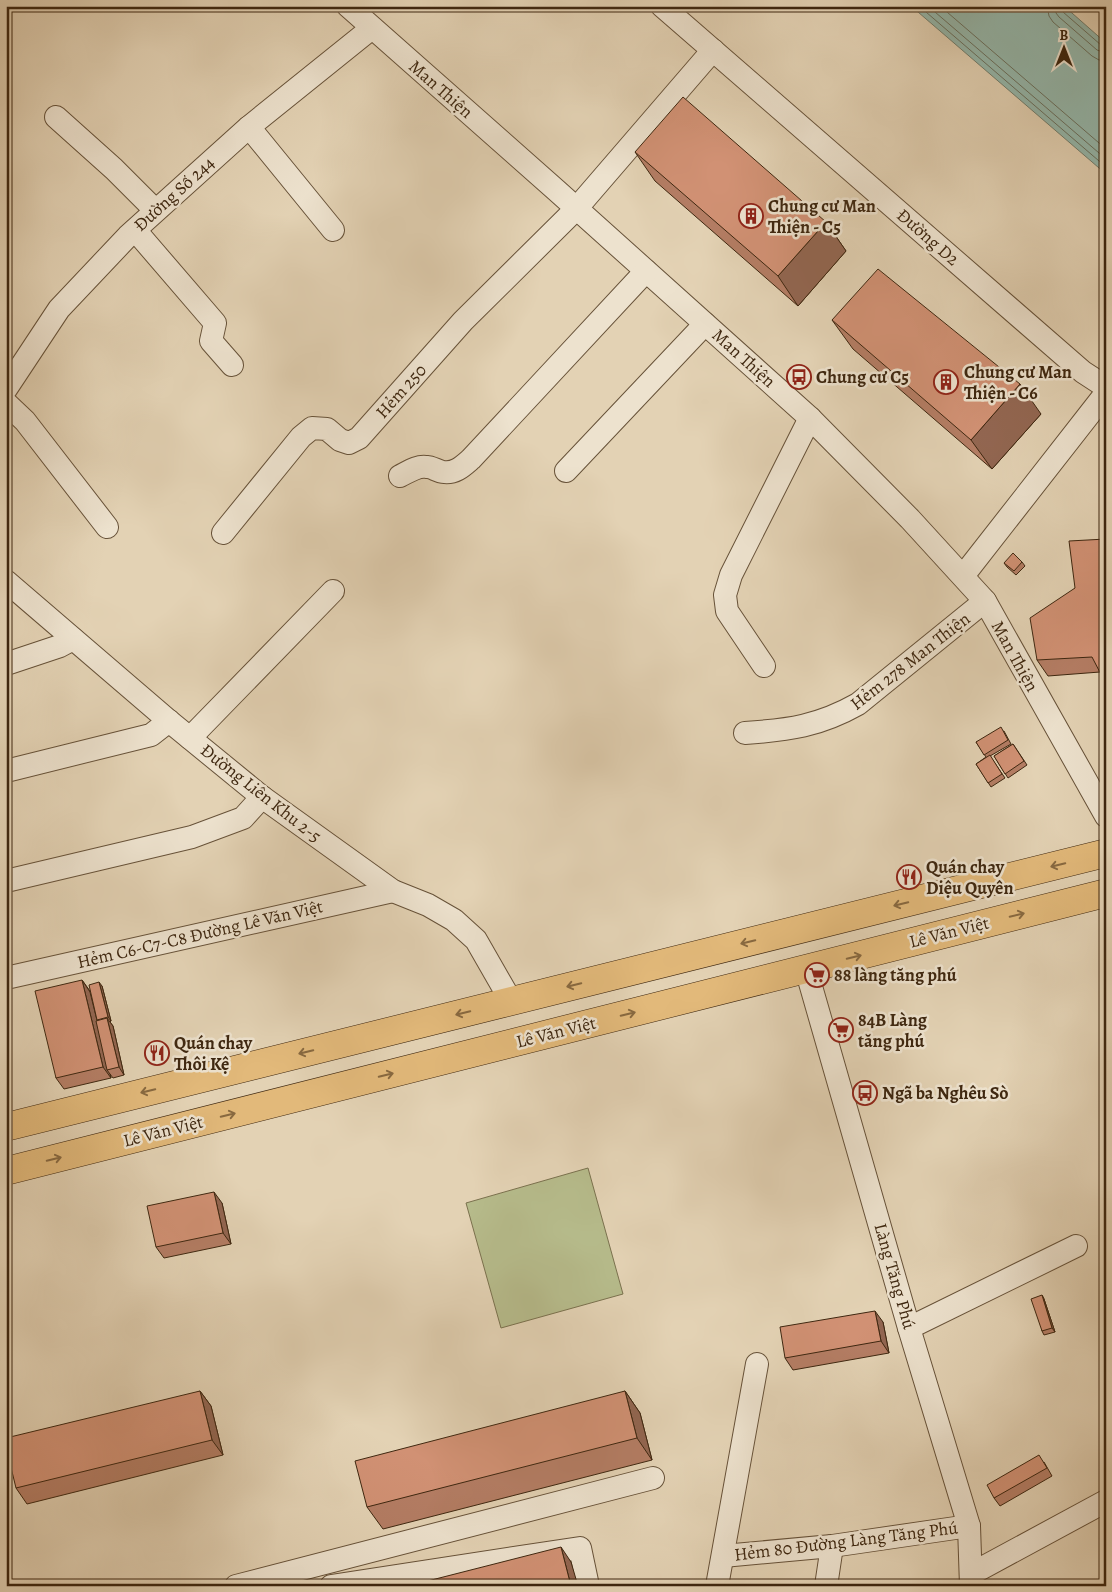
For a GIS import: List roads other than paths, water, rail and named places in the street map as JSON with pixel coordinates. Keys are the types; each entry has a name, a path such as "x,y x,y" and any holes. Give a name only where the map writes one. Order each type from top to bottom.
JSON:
{"main road":[{"path":"6,1127 1106,853"},
{"name":"Lê Văn Việt","path":"6,1171 1106,893"},
{"path":"796,930 806,969"}],"street":[{"name":"Man Thiện","path":"348,6 810,418 910,519 985,601 1106,816"},
{"name":"Đường D2","path":"662,6 1075,365 1106,387"},
{"name":"Đường Số 244","path":"6,389 59,309 155,210 249,127 372,28"},
{"path":"576,209 713,50"},
{"path":"56,117 114,169 155,210"},
{"path":"249,127 334,230"},
{"name":"Hẻm 250","path":"223,533 301,437 312,428 326,429 340,440 349,443 359,438 463,321 576,209"},
{"path":"135,230 215,323 211,341 232,365"},
{"path":"400,476 419,467 427,467 444,473 453,472 471,459 646,271"},
{"path":"566,470 706,324"},
{"path":"963,576 1106,393"},
{"path":"6,403 25,421 107,527"},
{"path":"764,666 727,611 725,596 731,575 810,418"},
{"name":"Đường Liên Khu 2-5","path":"6,581 169,721 262,797 393,891 428,905 454,920 476,940 511,1001"},
{"path":"190,738 333,590"},
{"name":"Hẻm 278 Man Thiện","path":"745,733 802,727 838,716 858,704 985,601"},
{"path":"6,664 60,646 73,638"},
{"path":"6,770 151,735 169,721"},
{"path":"6,881 192,837 243,818 262,797"},
{"name":"Hẻm C6-C7-C8 Đường Lê Văn Việt","path":"6,978 393,891"},
{"name":"Làng Tăng Phú","path":"806,969 909,1328 969,1526 971,1580"},
{"path":"909,1328 1076,1246"},
{"path":"717,1586 757,1364"},
{"path":"236,1586 654,1478"},
{"path":"971,1580 1106,1501"},
{"name":"Hẻm 80 Đường Làng Tăng Phú","path":"723,1556 832,1546 969,1526"},
{"path":"826,1586 832,1546"},
{"path":"331,1586 580,1548 588,1586"}],"water":[{"path":"911,6 1064,6 1106,43 1106,174"}],"place":[{"name":"Chung cư Man Thiện - C5","path":"751,216"},
{"name":"Chung cư C5","path":"799,377"},
{"name":"Chung cư Man Thiện - C6","path":"946,382"},
{"name":"Quán chay Diệu Quyên","path":"909,877"},
{"name":"88 làng tăng phú","path":"817,975"},
{"name":"84B Làng tăng phú","path":"841,1030"},
{"name":"Quán chay Thôi Kệ","path":"157,1053"},
{"name":"Ngã ba Nghêu Sò","path":"865,1093"}]}
